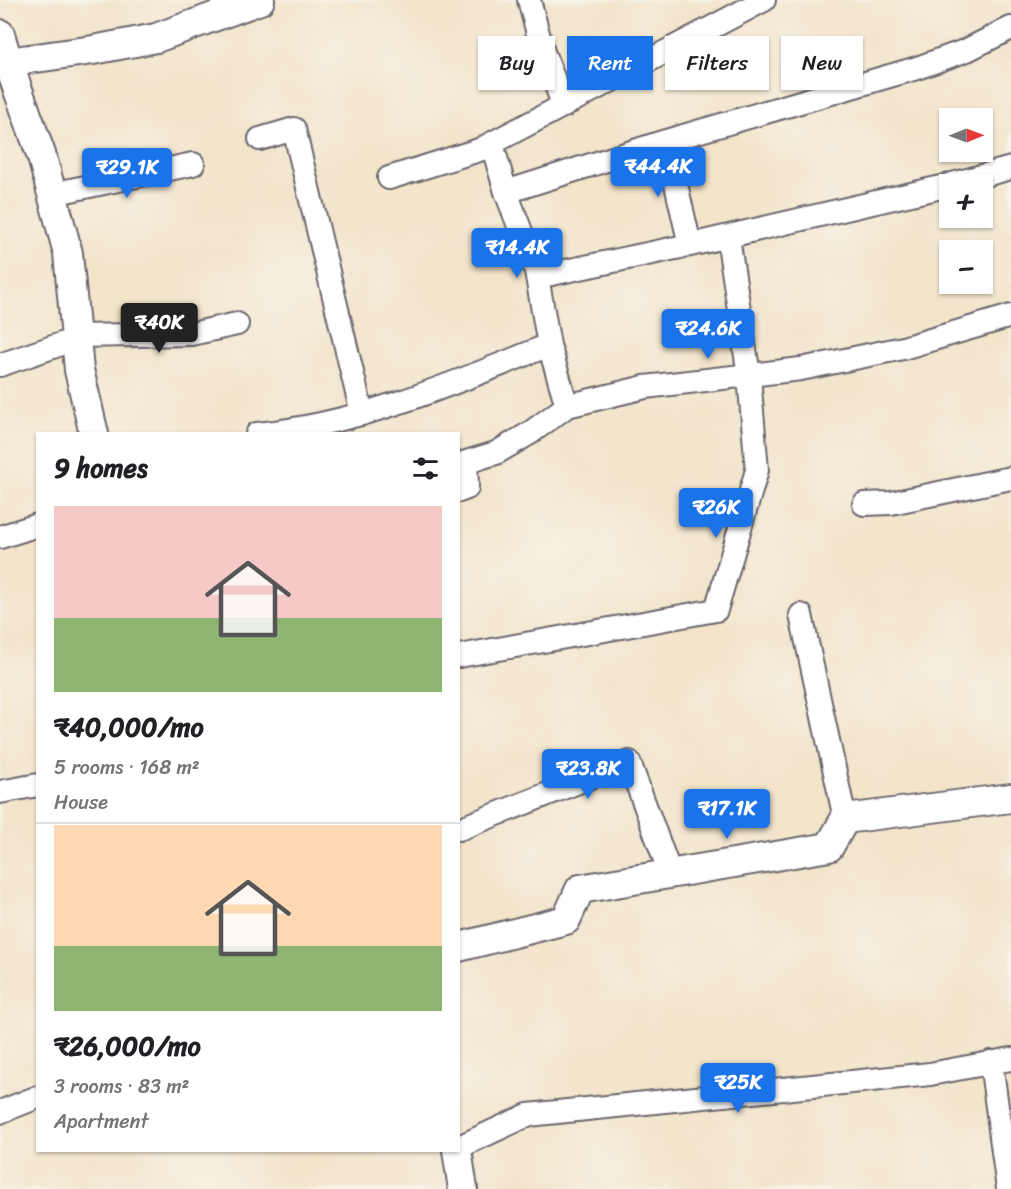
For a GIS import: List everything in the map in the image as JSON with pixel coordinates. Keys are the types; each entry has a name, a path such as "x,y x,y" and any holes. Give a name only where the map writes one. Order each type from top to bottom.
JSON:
{"street":[{"path":"4,63 156,38 260,0"},
{"path":"528,0 543,52 564,106"},
{"path":"389,178 492,144 764,0"},
{"path":"507,192 666,141 917,68 967,50 1011,28"},
{"path":"0,34 4,63 42,157 68,253 79,370 94,432"},
{"path":"260,139 294,129 362,414"},
{"path":"666,141 690,245"},
{"path":"492,144 537,277 549,345 567,406"},
{"path":"52,194 193,164"},
{"path":"990,174 1011,168"},
{"path":"537,277 728,237 939,188"},
{"path":"460,656 716,610 758,470 749,376 728,237"},
{"path":"460,491 467,488 466,462 496,453 567,406 645,387 801,369 903,348 1011,316"},
{"path":"0,365 76,338 191,334 237,324"},
{"path":"268,432 362,414 437,390 549,345"},
{"path":"864,504 891,503 1011,477"},
{"path":"0,537 36,526"},
{"path":"460,947 566,920 580,889 829,847 845,819 801,615"},
{"path":"460,829 629,762 670,873"},
{"path":"0,792 36,785"},
{"path":"845,819 1011,798"},
{"path":"460,1148 528,1115 930,1074 1001,1060 1008,1189"},
{"path":"0,1112 36,1097"},
{"path":"458,1152 463,1189"}]}
